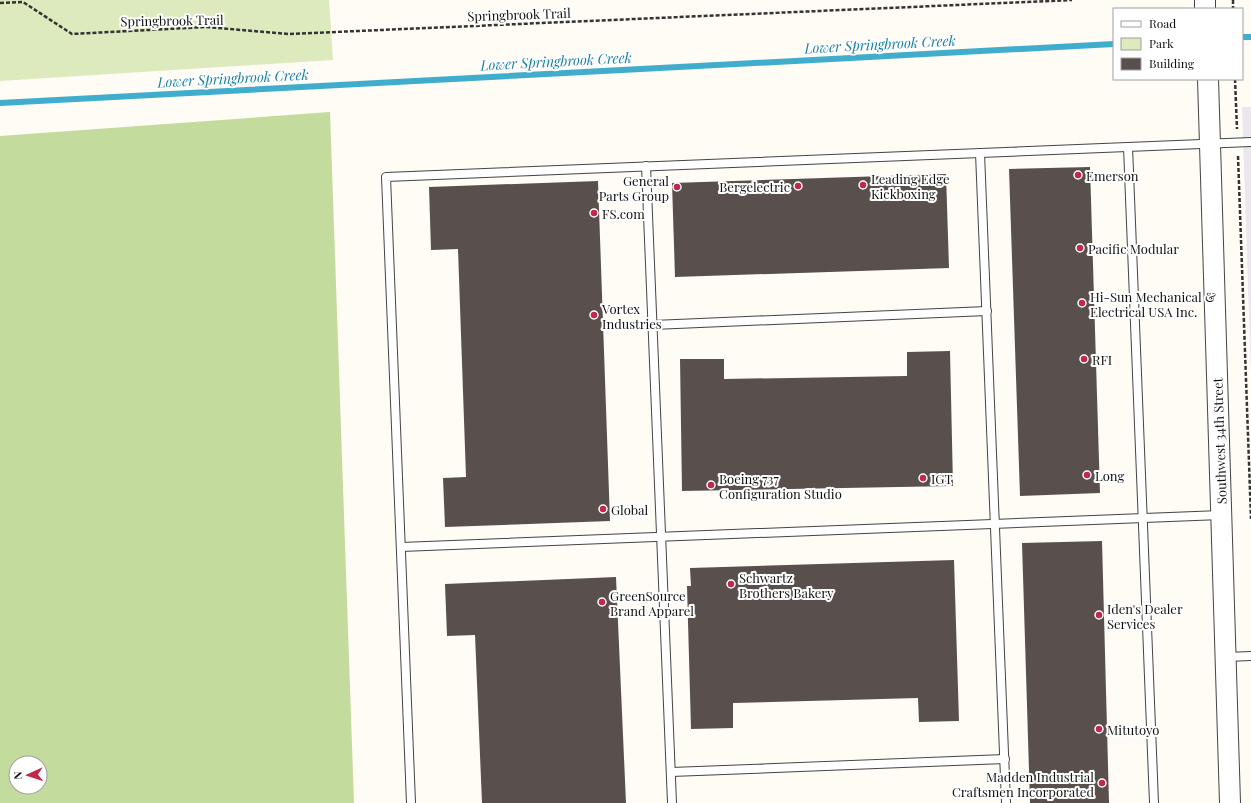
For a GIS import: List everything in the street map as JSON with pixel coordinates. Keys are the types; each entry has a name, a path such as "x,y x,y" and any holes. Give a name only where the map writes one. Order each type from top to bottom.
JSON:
{"street":[{"name":"Southwest 34th Street","path":"1208,80 1230,803"}],"lane":[{"path":"411,803 386,177 1251,142"},
{"path":"1128,147 1154,803"},
{"path":"980,153 1006,803"},
{"path":"646,166 672,803"},
{"path":"653,325 987,311"},
{"path":"401,547 1221,515"},
{"path":"1225,657 1251,656"},
{"path":"671,772 1005,759"}],"path":[{"name":"Springbrook Trail","path":"0,3 23,2 72,34 206,27 297,34 1072,0"},
{"path":"1235,80 1251,519"}],"shaded area":[{"path":"1242,107 1251,107 1251,375"}],"green space":[{"path":"0,0 329,0 333,60 0,81"},
{"path":"330,112 354,803 0,803 0,136"}],"building":[{"path":"1090,167 1100,493 1020,496 1009,169"},
{"path":"946,174 949,268 675,277 672,183"},
{"path":"598,181 610,521 445,527 443,478 466,477 458,249 431,250 429,187"},
{"path":"950,351 953,486 682,491 680,359 724,359 724,379 907,376 907,352"},
{"path":"1102,541 1109,803 1030,803 1022,543"},
{"path":"954,560 959,721 919,722 918,698 733,703 733,728 691,729 687,586 691,586 690,568"},
{"path":"616,577 626,803 482,803 475,635 447,636 445,584"}],"waterway":[{"name":"Lower Springbrook Creek","path":"1243,37 1251,37"},
{"name":"Lower Springbrook Creek","path":"0,103 1113,44"}],"place":[{"name":"Emerson","path":"1078,175"},
{"name":"Leading Edge Kickboxing","path":"863,185"},
{"name":"Bergelectric","path":"798,186"},
{"name":"General Parts Group","path":"677,187"},
{"name":"FS.com","path":"594,213"},
{"name":"Pacific Modular","path":"1080,248"},
{"name":"Hi-Sun Mechanical & Electrical USA Inc.","path":"1082,303"},
{"name":"Vortex Industries","path":"594,315"},
{"name":"RFI","path":"1084,359"},
{"name":"Long","path":"1087,475"},
{"name":"IGT","path":"923,478"},
{"name":"Boeing 737 Configuration Studio","path":"711,485"},
{"name":"Global","path":"603,509"},
{"name":"Schwartz Brothers Bakery","path":"731,584"},
{"name":"GreenSource Brand Apparel","path":"602,602"},
{"name":"Iden's Dealer Services","path":"1099,615"},
{"name":"Mitutoyo","path":"1099,729"},
{"name":"Madden Industrial Craftsmen Incorporated","path":"1102,783"}]}
